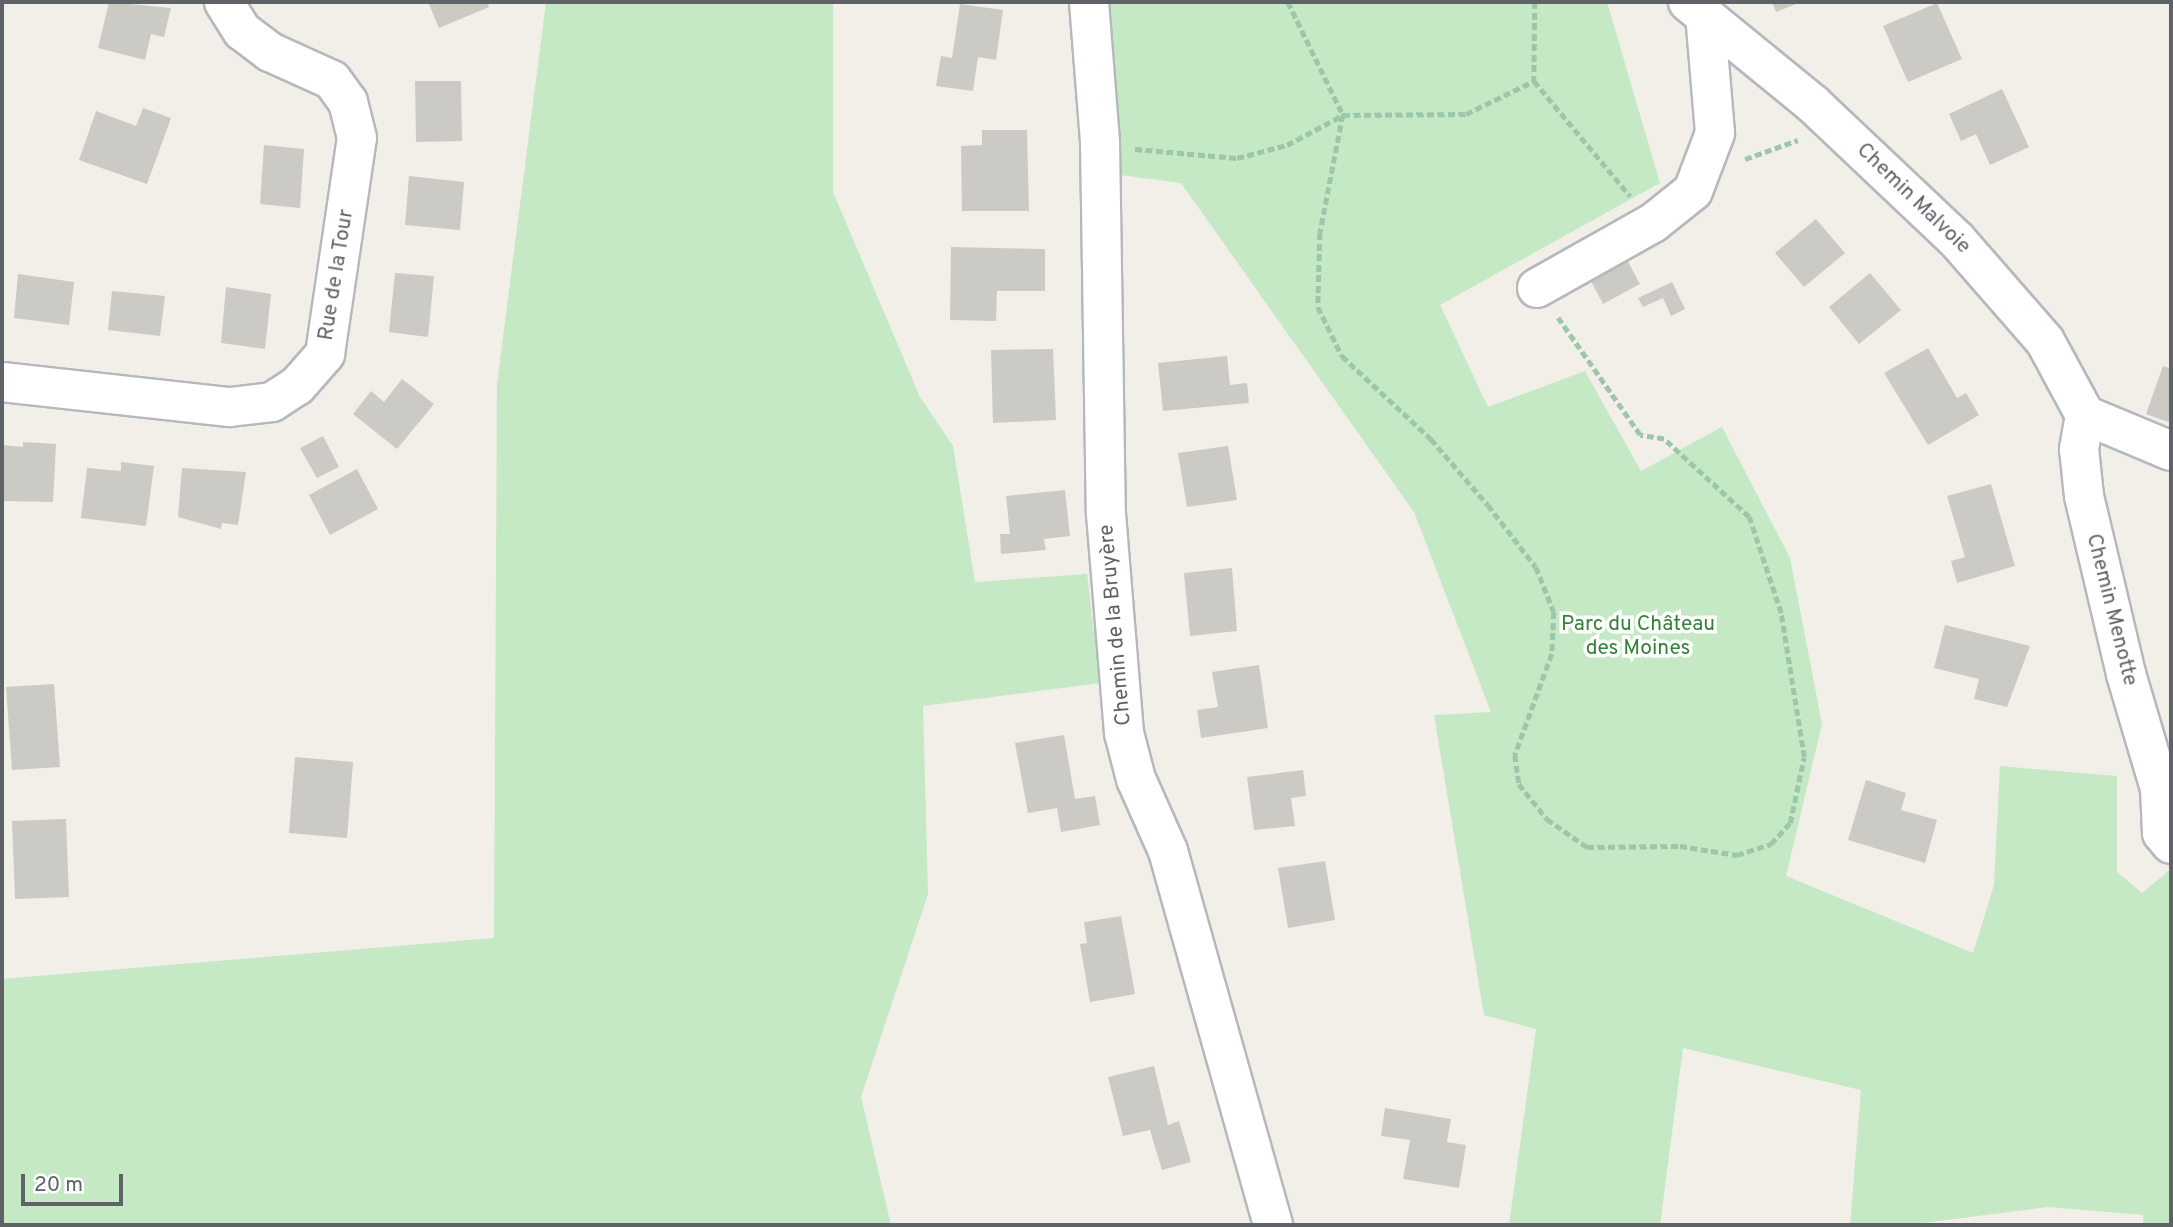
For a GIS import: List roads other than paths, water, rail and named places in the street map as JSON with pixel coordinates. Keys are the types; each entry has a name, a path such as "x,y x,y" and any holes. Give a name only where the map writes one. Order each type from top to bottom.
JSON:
{"street":[{"name":"Rue de la Tour","path":"2,382 230,407 272,402 297,386 325,354 357,138 348,102 332,80 270,52 242,31 224,2"},
{"name":"Chemin de la Bruyère","path":"1089,2 1100,142 1106,514 1124,733 1136,779 1168,851 1273,1225"},
{"name":"Chemin Malvoie","path":"1697,8 1846,135 1956,239 2045,341 2085,415"},
{"name":"Chemin Malvoie","path":"1537,288 1653,223 1693,191 1715,133 1697,8"},
{"path":"2085,415 2171,451"},
{"name":"Chemin Menotte","path":"2085,415 2079,449 2084,496 2126,674 2166,793 2162,833 2171,844"}],"park label":[{"name":"Parc du Château des Moines","path":"1638,637"}]}
